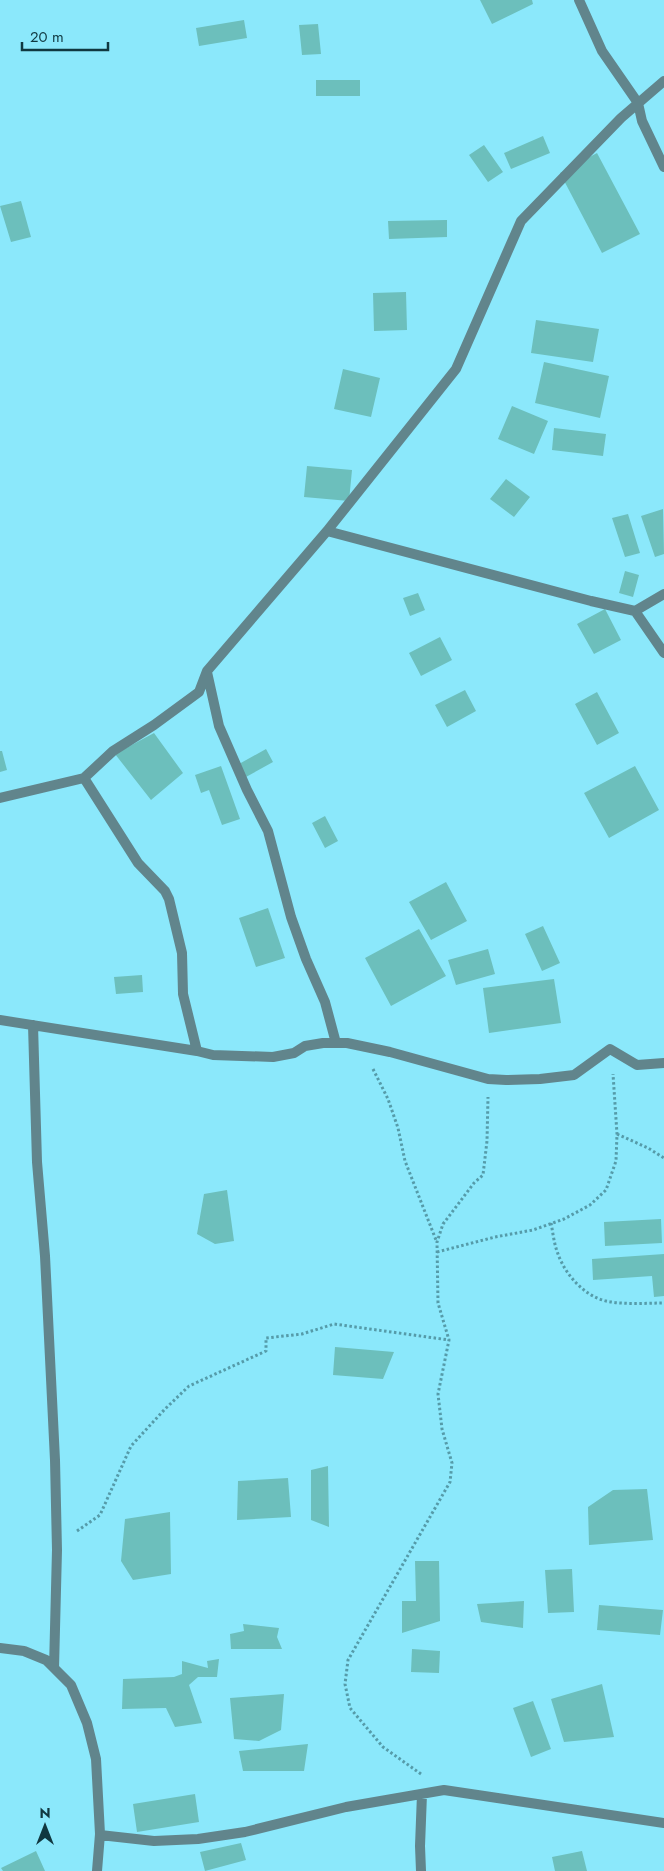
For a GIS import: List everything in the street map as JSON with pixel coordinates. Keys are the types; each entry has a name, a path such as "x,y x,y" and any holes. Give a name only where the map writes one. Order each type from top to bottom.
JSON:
{"street":[{"path":"579,0 602,51 638,103 642,121 664,167"},
{"path":"0,798 84,778 112,751 154,725 198,692 207,671 327,531 456,369 521,220 580,159 638,103 664,81"},
{"path":"327,531 590,601 635,611 664,652"},
{"path":"635,611 664,594"},
{"path":"207,671 220,726 247,790 268,831 291,917 325,1002 336,1043"},
{"path":"84,778 138,862 165,891 169,899 182,953 183,994 197,1051"},
{"path":"0,1020 213,1055 273,1057 294,1053 304,1046 323,1043 362,1046 488,1079 540,1079 574,1074 610,1049 637,1064 664,1063"},
{"path":"33,1025 36,1162 45,1256 49,1329 57,1550 54,1668"},
{"path":"0,1648 24,1651 46,1660 71,1685 87,1723 96,1759 100,1835 97,1871"},
{"path":"100,1835 154,1841 198,1839 245,1832 346,1807 444,1790 664,1823"},
{"path":"421,1871 422,1794"}],"path":[{"path":"362,1046 388,1099 398,1128 405,1162 437,1242"},
{"path":"437,1252 495,1237 532,1230 564,1218 590,1205 606,1190 616,1161 617,1134 610,1049"},
{"path":"444,1790 383,1748 350,1708 345,1684 348,1660 450,1482 452,1463 442,1429 438,1394 449,1340 438,1303 437,1242 443,1224 474,1183 483,1175 487,1141 488,1079"},
{"path":"617,1134 648,1148 664,1158"},
{"path":"551,1223 558,1254 570,1276 587,1293 604,1300 624,1303 664,1304"},
{"path":"57,1550 71,1535 100,1515 131,1446 165,1409 189,1386 266,1351 266,1338 302,1334 334,1324 449,1340"}],"building":[{"path":"480,0 532,0 533,4 492,24"},
{"path":"244,20 247,38 199,46 196,28"},
{"path":"318,24 321,54 302,55 299,25"},
{"path":"316,80 360,80 360,96 316,96"},
{"path":"543,136 550,153 511,169 504,153"},
{"path":"484,145 503,172 488,182 469,155"},
{"path":"597,153 640,234 602,253 560,173"},
{"path":"21,201 31,237 11,242 0,206"},
{"path":"447,220 447,237 389,239 388,221"},
{"path":"406,292 407,330 374,331 373,293"},
{"path":"536,320 599,329 593,362 531,353"},
{"path":"544,362 609,376 600,418 535,403"},
{"path":"343,369 380,378 371,417 334,409"},
{"path":"512,406 548,421 534,454 498,439"},
{"path":"554,428 606,434 603,456 552,450"},
{"path":"307,466 352,470 349,501 304,497"},
{"path":"506,479 530,497 514,517 490,499"},
{"path":"663,509 664,554 655,557 641,516"},
{"path":"628,514 640,553 625,557 612,518"},
{"path":"625,571 639,575 633,597 619,593"},
{"path":"418,593 425,610 410,616 403,598"},
{"path":"605,609 621,640 594,654 577,624"},
{"path":"440,637 452,660 421,676 409,653"},
{"path":"465,690 476,711 447,727 435,705"},
{"path":"597,692 619,733 597,745 575,704"},
{"path":"154,733 183,773 151,800 115,754"},
{"path":"266,749 273,762 246,777 239,764"},
{"path":"0,751 2,751 7,770 0,772"},
{"path":"221,766 240,819 222,825 209,790 201,793 195,775"},
{"path":"635,766 659,810 609,838 584,793"},
{"path":"325,816 338,841 325,848 312,823"},
{"path":"446,882 467,921 431,940 409,902"},
{"path":"268,908 285,958 256,967 239,918"},
{"path":"543,926 560,963 542,971 525,934"},
{"path":"419,929 446,976 391,1006 365,958"},
{"path":"488,949 495,974 456,985 448,960"},
{"path":"142,975 143,992 116,994 114,977"},
{"path":"554,979 561,1023 489,1033 483,988"},
{"path":"227,1190 234,1241 215,1244 197,1234 204,1194"},
{"path":"661,1219 662,1243 605,1246 604,1222"},
{"path":"664,1254 664,1296 654,1297 652,1276 593,1280 592,1259"},
{"path":"335,1347 394,1352 383,1379 333,1375"},
{"path":"328,1466 329,1527 311,1520 311,1470"},
{"path":"288,1478 291,1517 237,1520 238,1481"},
{"path":"647,1489 653,1540 589,1545 588,1507 613,1490"},
{"path":"170,1512 171,1574 133,1580 121,1561 125,1519"},
{"path":"415,1561 439,1561 440,1621 402,1633 402,1601 416,1601"},
{"path":"572,1569 574,1612 548,1613 545,1570"},
{"path":"524,1601 523,1628 481,1622 477,1604"},
{"path":"599,1605 663,1610 660,1635 597,1630"},
{"path":"243,1624 279,1628 277,1637 282,1649 231,1649 230,1634 244,1631"},
{"path":"412,1649 440,1651 439,1673 411,1672"},
{"path":"219,1659 217,1677 198,1677 189,1685 202,1723 175,1727 166,1708 122,1709 123,1679 174,1677 182,1674 182,1661 208,1668 207,1661"},
{"path":"602,1684 614,1737 564,1742 551,1699"},
{"path":"284,1694 281,1730 259,1741 234,1739 230,1698"},
{"path":"533,1701 551,1749 531,1757 513,1708"},
{"path":"308,1744 304,1771 243,1771 239,1751"},
{"path":"195,1794 199,1822 137,1832 133,1804"},
{"path":"241,1843 246,1860 205,1871 200,1852"},
{"path":"36,1851 45,1871 3,1871 1,1868"},
{"path":"582,1851 587,1871 555,1871 552,1857"}]}
